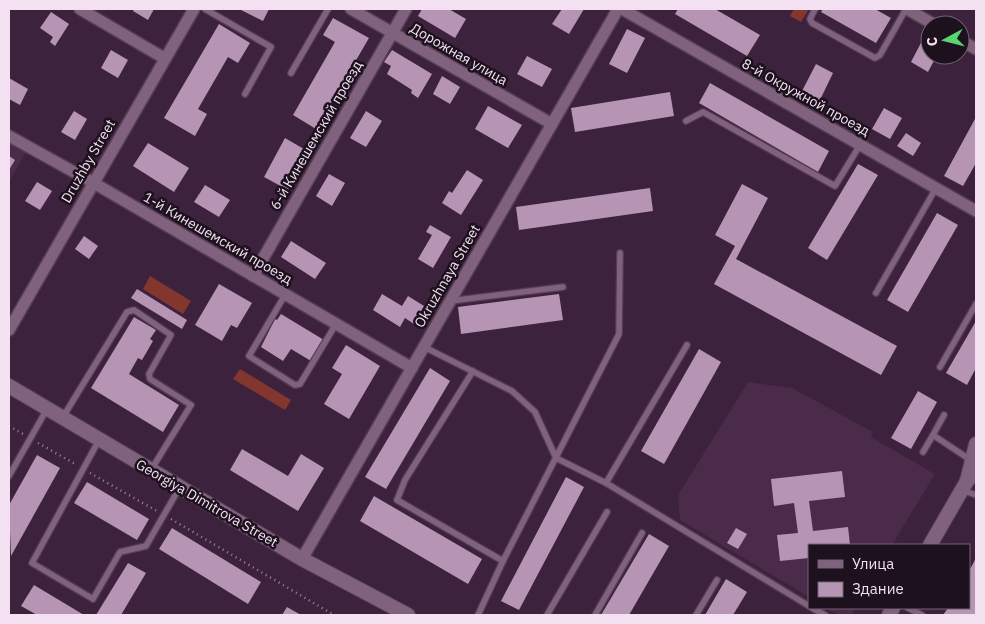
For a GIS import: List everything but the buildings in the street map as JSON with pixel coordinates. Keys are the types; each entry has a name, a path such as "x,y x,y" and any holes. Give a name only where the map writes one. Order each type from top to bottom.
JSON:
{"main road":[{"name":"Georgiya Dimitrova Street","path":"9,386 302,559 408,615"},
{"path":"931,544 969,476 976,444"}],"street":[{"path":"80,9 164,58"},
{"name":"Druzhby Street","path":"9,330 92,182 194,9"},
{"name":"Дорожная улица","path":"351,9 552,124"},
{"name":"6-й Кинешемский проезд","path":"253,276 406,9"},
{"name":"Okruzhnaya Street","path":"302,559 618,9"},
{"name":"8-й Окружной проезд","path":"622,9 976,211"},
{"path":"906,9 920,17"},
{"name":"1-й Кинешемский проезд","path":"9,136 92,182 412,368"}],"lane":[{"path":"205,9 271,47 245,94"},
{"path":"291,73 328,9"},
{"path":"815,9 810,22 875,58 880,55 906,9"},
{"path":"686,121 703,112 835,186 860,144"},
{"path":"876,293 936,188"},
{"path":"478,615 503,560 619,334 620,253"},
{"path":"450,301 563,287"},
{"path":"285,295 249,356 295,386 300,384 336,324"},
{"path":"940,367 976,304"},
{"path":"62,418 128,312 134,310 171,335 149,374 150,379 192,405 151,470"},
{"path":"606,483 687,345"},
{"path":"424,347 512,391 535,412 556,458 606,483 808,605"},
{"path":"473,371 406,480 397,500 503,560"},
{"path":"10,472 47,409"},
{"path":"922,452 944,415"},
{"path":"933,435 969,476 976,495"},
{"path":"99,440 32,563 92,599 120,552 146,546 180,487"},
{"path":"547,615 607,512"},
{"path":"595,615 642,533"},
{"path":"696,615 717,580"},
{"path":"814,609 825,615"},
{"path":"910,609 922,615"}],"shaded area":[{"path":"794,9 809,9 801,22 790,16"},
{"path":"9,143 26,152 9,182"},
{"path":"150,276 191,301 183,314 143,289"},
{"path":"240,369 291,400 285,410 233,379"},
{"path":"748,382 792,388 873,432 871,437 935,474 893,544 808,544 808,596 680,520 678,495"},
{"path":"828,609 855,609 851,615 839,615"}]}
